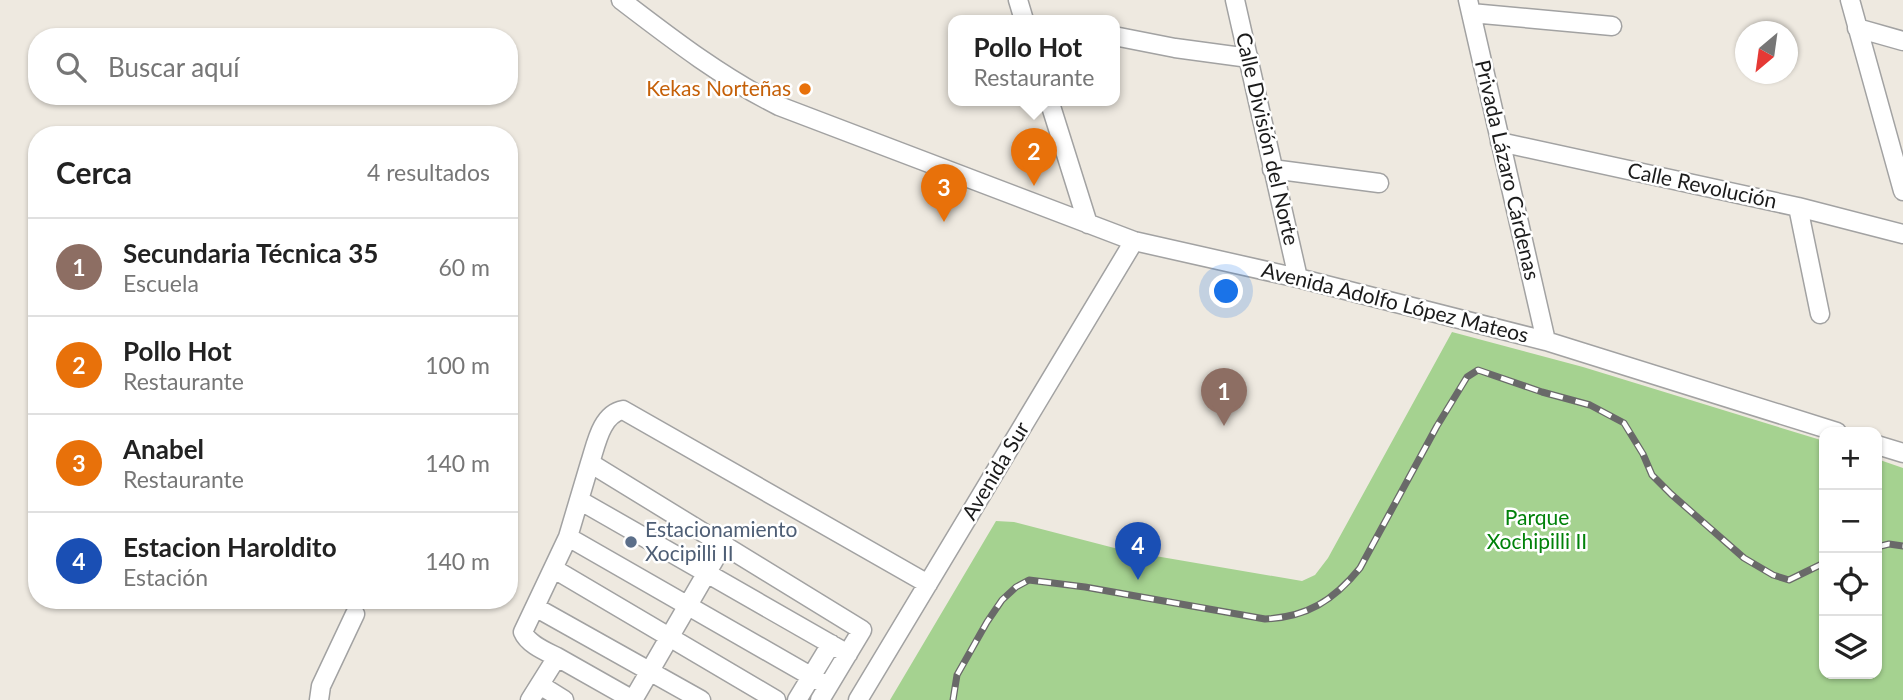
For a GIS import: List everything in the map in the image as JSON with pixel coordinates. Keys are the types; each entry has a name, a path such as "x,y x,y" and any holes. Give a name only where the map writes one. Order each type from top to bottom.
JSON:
{"street":[{"name":"Avenida Adolfo López Mateos","path":"621,0 710,67 741,87 779,106 1134,241 1298,278 1546,341 1821,427"},
{"name":"Calle División del Norte","path":"1236,0 1298,278"},
{"path":"1850,0 1903,191"},
{"path":"1470,7 1612,26"},
{"name":"Privada Lázaro Cárdenas","path":"1470,7 1546,341"},
{"path":"1857,28 1903,41"},
{"path":"1120,37 1249,58"},
{"path":"1051,106 1088,224"},
{"name":"Calle Revolución","path":"1500,142 1798,207 1903,234"},
{"path":"1272,169 1379,183"},
{"path":"1798,207 1820,314"},
{"name":"Avenida Sur","path":"858,700 1134,241"},
{"path":"723,543 633,700 525,637 525,626 568,537 606,420 615,411 622,410 928,584"},
{"path":"1882,447 1903,453"},
{"path":"590,463 890,648"},
{"path":"579,500 848,654"},
{"path":"568,537 812,677 824,693 862,629"},
{"path":"554,569 776,700"},
{"path":"535,607 701,700"},
{"path":"319,700 321,686 355,614"},
{"path":"797,700 831,645"},
{"path":"556,657 535,693 564,700"}],"green space":[{"name":"Parque Xochipilli II","path":"1452,332 1583,367 1819,439 1819,679 1882,679 1882,461 1903,468 1903,700 890,700 996,521 1014,522 1126,551 1302,581 1315,575 1328,558"}],"railway":[{"path":"953,700 957,675 987,622 1002,600 1016,587 1029,580 1085,587 1265,619 1294,615 1318,605 1340,590 1360,568 1437,426 1467,377 1478,370 1590,405 1624,423 1652,475 1744,558 1773,575 1789,580 1819,565"},
{"path":"1882,546 1903,546"}],"place":[{"name":"Kekas Norteñas","path":"805,89"},
{"name":"Pollo Hot","path":"1034,186"},
{"name":"Anabel","path":"944,222"},
{"name":"Secundaria Técnica 35","path":"1224,426"},
{"name":"Estacionamiento Xocipilli II","path":"631,542"},
{"name":"Estacion Haroldito","path":"1138,580"}]}
